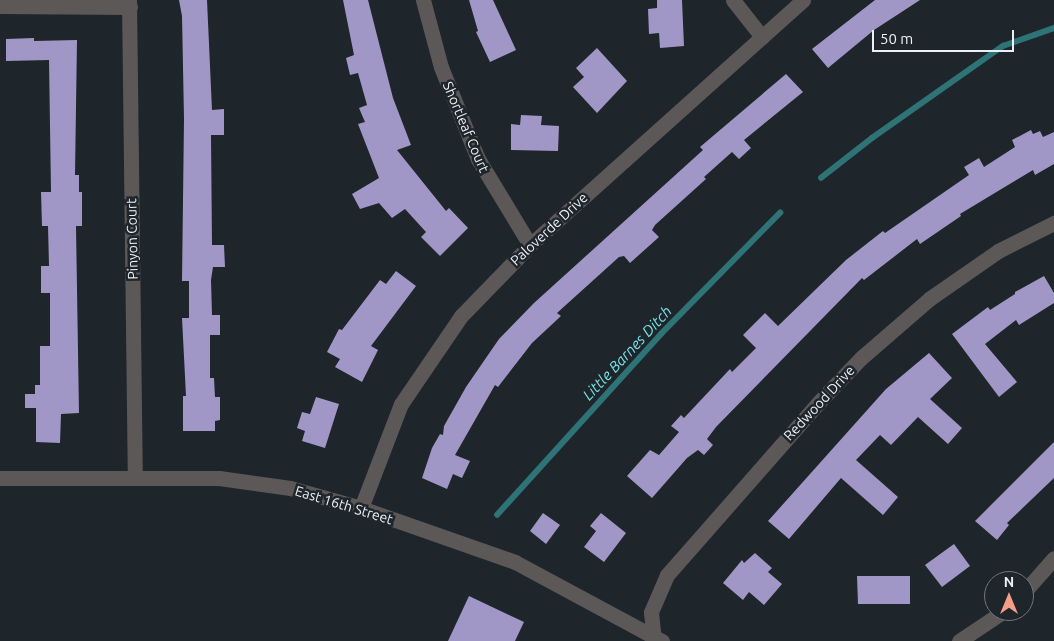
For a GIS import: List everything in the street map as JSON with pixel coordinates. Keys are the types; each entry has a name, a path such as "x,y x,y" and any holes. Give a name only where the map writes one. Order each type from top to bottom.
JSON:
{"street":[{"name":"Shortleaf Court","path":"422,0 441,67 478,159 530,245"},
{"path":"733,0 762,37"},
{"name":"Paloverde Drive","path":"361,508 401,404 461,316 530,245 804,0"},
{"path":"0,6 130,3"},
{"name":"Pinyon Court","path":"130,3 135,478"},
{"name":"Redwood Drive","path":"657,640 651,612 667,575 818,403 861,358 929,299 998,251 1054,223"},
{"name":"East 16th Street","path":"0,478 135,478 255,481 361,508 515,562 657,640"},
{"path":"1034,583 1051,569"},
{"path":"959,641 989,621"}],"building":[{"path":"179,0 207,0 212,110 224,109 224,135 211,135 212,245 224,245 225,267 213,267 211,280 212,315 220,315 220,335 210,335 210,378 214,378 215,397 220,397 220,420 215,421 215,431 183,431 183,396 186,396 182,318 189,318 189,281 182,281 184,119 182,16"},
{"path":"343,0 368,0 393,98 411,145 397,150 446,211 449,208 468,228 440,256 421,237 426,232 405,209 392,218 379,203 360,209 352,194 379,178 358,124 365,122 359,108 367,105 358,73 350,75 346,58 354,55"},
{"path":"469,0 493,0 516,50 490,62 476,32 478,31"},
{"path":"657,0 682,0 684,46 660,48 659,33 649,34 648,9 657,8"},
{"path":"875,0 920,0 874,30 828,68 812,49"},
{"path":"34,38 34,41 77,40 75,175 79,175 79,192 82,192 82,226 76,226 79,413 61,414 60,443 36,442 36,408 25,408 25,394 35,394 35,385 40,385 40,346 50,346 50,293 41,293 41,266 49,266 48,226 42,226 41,192 51,192 49,60 6,61 6,39"},
{"path":"597,48 627,81 597,113 573,87 584,77 576,68"},
{"path":"786,74 803,92 744,140 751,148 739,159 732,152 704,177 706,179 655,225 652,230 659,237 630,263 624,256 619,257 557,313 561,316 532,343 498,387 495,385 455,455 470,461 462,478 453,474 447,489 422,478 432,448 440,434 443,435 444,426 466,387 499,339 534,303 703,150 700,147"},
{"path":"521,115 542,116 541,125 559,126 558,151 511,150 511,124 520,125"},
{"path":"1031,130 1033,134 1040,131 1043,137 1054,132 1054,164 1035,175 1033,170 960,214 961,216 920,244 917,239 864,280 862,278 716,427 707,439 713,445 704,455 698,450 687,458 652,498 627,476 650,450 659,455 679,432 671,426 681,415 684,418 730,369 732,372 756,348 743,335 765,313 778,326 846,260 883,231 885,233 969,175 964,167 979,158 984,167 1015,147 1012,140"},
{"path":"396,271 416,286 371,346 378,350 362,382 335,367 340,359 327,352 339,329 342,330 380,280 386,284"},
{"path":"1044,276 1054,293 1054,303 1019,325 1016,320 985,344 1017,382 999,397 952,334 988,307 990,310 1015,294 1015,292"},
{"path":"929,353 952,378 930,399 962,428 948,444 918,417 891,445 880,435 856,460 898,497 883,515 841,478 789,539 768,521 886,389"},
{"path":"316,397 339,404 325,448 302,441 305,431 297,428 302,412 310,414"},
{"path":"1054,442 1054,478 1007,523 1009,525 997,540 975,521"},
{"path":"543,513 560,525 546,544 530,531"},
{"path":"601,513 626,533 604,562 584,547 596,531 590,526"},
{"path":"954,544 970,566 942,587 925,565"},
{"path":"755,553 772,568 768,572 782,584 764,605 749,592 743,600 723,583 742,560 744,563"},
{"path":"857,576 910,576 910,604 858,604"},
{"path":"469,596 524,622 515,641 448,641"}],"waterway":[{"name":"Little Barnes Ditch","path":"821,178 872,138 1003,46 1054,28"},
{"name":"Little Barnes Ditch","path":"497,515 661,334 780,213"}]}
